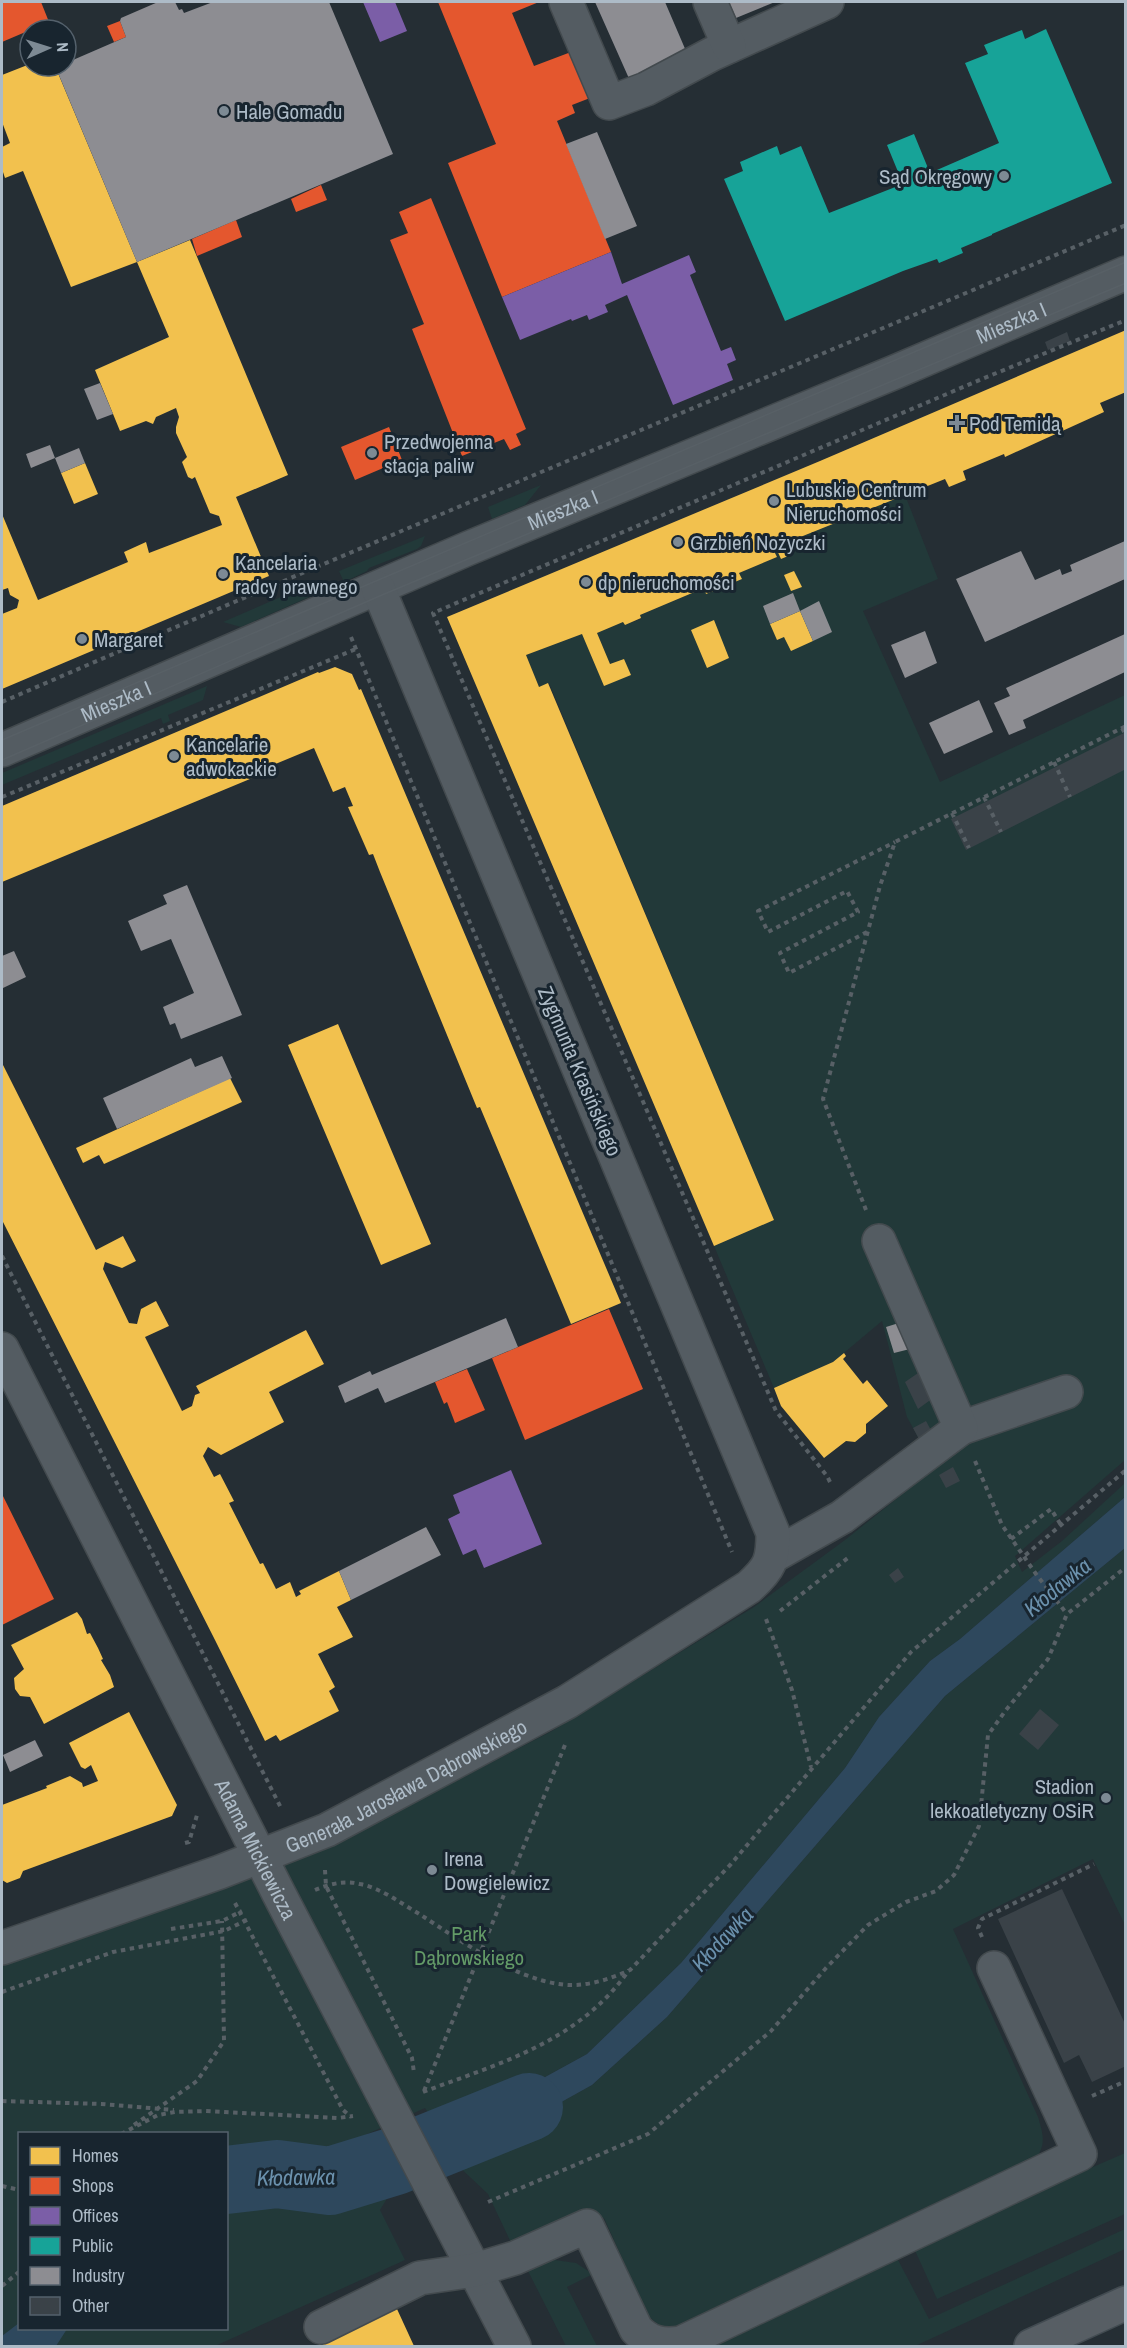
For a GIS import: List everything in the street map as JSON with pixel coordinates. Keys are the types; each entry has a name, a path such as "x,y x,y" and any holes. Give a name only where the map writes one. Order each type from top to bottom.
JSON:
{"main road":[{"path":"1031,2346 1125,2303"}],"street":[{"path":"566,2 609,103 646,89 729,46 827,2"},
{"path":"710,2 729,46"},
{"name":"Mieszka I","path":"2,750 378,588 863,386 1125,273"},
{"name":"Zygmunta Krasińskiego","path":"378,588 773,1533 773,1556"},
{"path":"879,1241 961,1428"},
{"name":"Adama Mickiewicza","path":"2,1349 262,1856 401,2104 432,2187 514,2346"},
{"path":"773,1556 842,1517 961,1428 1066,1392"},
{"name":"Generała Jarosława Dąbrowskiego","path":"2,1948 220,1872 327,1830 567,1702 749,1587 765,1573 773,1556"},
{"path":"321,2327 420,2278 475,2271 515,2258 587,2226 636,2329 644,2338 666,2346 681,2343 1080,2154 994,1968"}],"path":[{"path":"2,702 321,564 1125,225"},
{"path":"757,1627 858,1550 842,1517 828,1476 776,1411 433,613 1125,320"},
{"path":"321,564 732,1552"},
{"path":"2,797 356,649"},
{"path":"868,932 789,973 780,953 858,912 847,891 768,932 758,911 1124,727 1125,735"},
{"path":"1054,762 1070,797"},
{"path":"984,797 1001,832"},
{"path":"952,813 969,848"},
{"path":"879,1241 823,1099 885,869 895,842"},
{"path":"2,1256 283,1810 290,1811"},
{"path":"961,1428 1002,1525 1067,1614"},
{"path":"2,2101 101,2104 155,2110 351,2117 401,2104 424,2091 470,2076 567,2031 614,1992 630,1970 731,1864 911,1652 1125,1470"},
{"path":"1011,1539 1051,1509 1061,1525"},
{"path":"488,2202 648,2134 771,2031 826,1968 868,1925 906,1902 936,1891 954,1875 979,1826 988,1735 1048,1659 1067,1614 1125,1567"},
{"path":"749,1587 767,1621 792,1690 811,1768"},
{"path":"424,2091 566,1742"},
{"path":"178,1846 189,1842 197,1816 192,1805"},
{"path":"994,1968 978,1928 982,1919 1094,1864"},
{"path":"325,1869 326,1886 412,2058 415,2076"},
{"path":"326,1886 342,1883 360,1884 380,1892 479,1953 528,1975 559,1984 588,1984 630,1970"},
{"path":"240,1912 343,2110 359,2122"},
{"path":"2,1992 113,1952 224,1930 243,1920 260,1915"},
{"path":"122,2132 197,2081 224,2041 224,1930 222,1921"},
{"path":"401,2104 416,2085"},
{"path":"123,2132 159,2115 206,2111"},
{"path":"2,2186 18,2190"},
{"path":"2,2286 18,2273"}],"green space":[{"path":"541,485 525,505 492,519 488,507"},
{"name":"Park Dąbrowskiego","path":"905,495 938,579 863,611 940,782 1125,695 1125,1460 1015,1556 1022,1572 1062,1541 1125,1483 1125,1497 960,1639 930,1661 879,1717 845,1768 681,1963 587,2054 516,2093 430,2115 425,2108 365,2135 388,2176 391,2192 380,2210 405,2260 215,2346 2,2346 2,1966 321,1851 552,1731 754,1607 845,1540 935,1468 907,1417 882,1321 833,1362 774,1388 714,1246 774,1220 549,683 539,687 526,655 582,634 604,685 631,675 624,659 610,664 597,633 623,622 625,625 641,619 640,615 704,588 741,578 739,573 777,557 773,549 776,548 781,559 793,554 788,542"},
{"path":"425,536 421,546 417,549 369,568 344,582 339,571"},
{"path":"311,584 316,594 241,627 223,622"},
{"path":"207,686 203,700 168,715 170,721 163,724 161,718 2,785 2,773"},
{"path":"1125,1548 1125,1925 1093,1859 953,1929 1038,2117 1043,2142 1040,2152 1031,2164 686,2326 660,2326 648,2316 604,2218 514,2249 488,2194 454,2162 592,2085 667,2017 945,1696"},
{"path":"1125,2153 1125,2214 937,2299 913,2246"},
{"path":"1125,2229 1125,2249 915,2346 704,2346 897,2258 929,2319"},
{"path":"555,2260 576,2263 593,2274 567,2287 597,2346 566,2346 527,2269 537,2262"}],"water":[{"path":"1125,1497 1125,1548 945,1696 667,2017 592,2085 454,2162 430,2115 516,2093 587,2054 681,1963 845,1768 879,1717 930,1661 960,1639"},
{"path":"373,2150 388,2176 324,2198 264,2207 228,2203 228,2166 267,2161 326,2165 351,2161"},
{"path":"18,2324 18,2330 66,2330 56,2346 2,2346 2,2336"}],"pier":[{"path":"428,2112 454,2162 452,2163 427,2116"}],"building: Homes":[{"path":"18,69 18,78 60,78 137,262 71,287 23,171 5,178 2,169 2,147 10,143 2,122 2,75"},
{"path":"190,240 288,475 236,497 269,576 2,689 2,614 17,608 19,600 10,595 8,588 2,590 2,514 38,600 128,562 124,552 146,542 149,553 222,525 219,516 210,513 195,477 192,479 188,477 182,462 187,457 176,433 179,417 176,408 156,417 153,424 146,421 120,431 95,370 169,337 137,262"},
{"path":"1126,330 1126,392 1100,403 1104,412 1005,457 1004,454 963,471 966,480 949,487 945,479 788,542 793,554 781,559 776,548 773,549 777,557 739,573 742,579 706,594 704,588 640,615 641,618 625,625 623,622 597,633 610,664 624,659 631,675 604,686 582,634 526,655 539,687 548,683 774,1220 714,1246 447,617"},
{"path":"85,463 98,494 74,504 61,473"},
{"path":"794,571 802,587 791,591 784,575"},
{"path":"800,611 813,641 791,651 784,637 777,640 770,624"},
{"path":"714,620 729,658 707,668 691,630"},
{"path":"335,667 352,674 359,690 361,689 621,1303 571,1324 480,1107 477,1108 373,854 369,855 348,807 353,806 345,787 333,792 314,748 261,770 262,774 2,882 2,806 318,672"},
{"path":"338,1024 431,1244 381,1265 288,1045"},
{"path":"2,1063 96,1250 123,1236 136,1261 122,1268 105,1262 103,1269 129,1323 137,1324 141,1309 156,1301 169,1326 145,1337 182,1411 192,1406 195,1395 200,1393 196,1386 306,1330 324,1364 269,1392 284,1422 221,1455 208,1447 203,1456 214,1477 220,1474 234,1501 229,1503 260,1564 263,1563 276,1589 290,1582 296,1597 301,1594 299,1591 339,1571 351,1600 337,1607 353,1637 318,1654 335,1687 329,1691 339,1711 280,1741 276,1735 265,1741 2,1220"},
{"path":"230,1078 242,1102 104,1164 99,1155 83,1163 76,1148"},
{"path":"844,1353 846,1356 843,1359 863,1384 867,1380 888,1406 866,1424 866,1433 855,1442 846,1441 824,1458 781,1406 774,1388 833,1362"},
{"path":"77,1612 87,1634 90,1633 98,1648 114,1687 44,1724 30,1697 20,1696 15,1689 14,1678 24,1669 11,1645"},
{"path":"129,1712 177,1805 172,1816 23,1871 20,1878 7,1883 2,1880 2,1805 47,1788 46,1786 70,1776 82,1783 83,1787 98,1781 91,1765 85,1769 81,1767 69,1743"},
{"path":"397,2309 414,2346 316,2346"}],"building: Shops":[{"path":"41,2 47,18 18,18 18,35 2,42 2,3"},
{"path":"438,2 539,2 512,13 534,66 571,52 590,98 572,105 575,113 557,121 611,252 502,297 448,163 496,144"},
{"path":"120,21 126,37 114,42 107,26"},
{"path":"321,185 327,200 296,212 291,199"},
{"path":"431,198 526,429 516,434 521,445 510,450 504,439 462,456 412,329 424,324 390,240 408,233 399,212"},
{"path":"236,220 242,237 197,256 192,239"},
{"name":"Przedwojenna stacja paliw","path":"389,427 402,460 355,480 341,447"},
{"path":"609,1309 643,1389 525,1440 492,1358"},
{"path":"467,1369 485,1410 455,1423 447,1402 444,1404 435,1382"},
{"path":"2,1494 54,1599 2,1625"}],"building: Offices":[{"path":"363,2 395,2 407,31 380,42"},
{"path":"611,252 622,284 689,255 696,272 690,275 721,351 731,347 736,360 727,364 733,380 673,405 627,295 605,305 608,312 589,320 587,315 572,321 571,319 520,340 502,297"},
{"path":"511,1470 542,1544 484,1568 476,1549 463,1555 448,1519 460,1513 453,1495"}],"building: Public":[{"name":"Sąd Okręgowy","path":"1046,29 1112,183 961,248 963,253 939,263 937,259 903,271 785,321 724,179 743,171 740,162 777,146 780,155 801,146 829,213 903,184 887,145 914,134 930,173 999,143 965,63 988,54 984,45 1022,30 1025,39"}],"building: Industry":[{"name":"Hale Gomadu","path":"158,2 175,2 179,10 182,9 184,13 213,2 329,2 393,154 137,262 60,78 78,78 78,58 126,37 121,18"},
{"path":"595,2 665,2 689,58 631,83"},
{"path":"729,2 775,2 736,18"},
{"path":"597,132 637,226 605,239 566,144"},
{"path":"100,383 113,414 97,420 84,389"},
{"path":"50,445 55,458 31,468 26,454"},
{"path":"79,448 85,463 61,473 55,458"},
{"path":"1125,541 1125,579 985,642 956,579 1021,551 1035,580 1060,569 1062,575 1072,571 1070,565"},
{"path":"793,593 800,611 770,624 763,606"},
{"path":"819,601 832,632 813,641 800,611"},
{"path":"925,631 937,663 905,678 891,645"},
{"path":"1125,634 1125,672 1023,720 1026,728 1009,735 994,703 1010,696 1006,688"},
{"path":"979,700 993,732 944,754 929,723"},
{"path":"187,885 242,1015 181,1039 175,1023 170,1025 163,1007 194,993 171,939 141,951 128,921 167,904 163,895"},
{"path":"14,951 26,977 3,988 2,956"},
{"path":"222,1056 232,1078 117,1129 103,1098 191,1058 195,1067"},
{"path":"506,1318 518,1347 385,1403 378,1388 345,1403 338,1386 370,1371 372,1375"},
{"path":"902,1322 910,1349 894,1353 886,1327"},
{"path":"426,1527 441,1555 351,1600 339,1571"},
{"path":"35,1740 43,1756 10,1772 3,1755"}],"building: Other":[{"path":"1067,332 1070,341 1048,350 1045,342"},
{"path":"1126,732 1126,769 966,850 951,819"},
{"path":"921,1371 933,1398 918,1409 905,1382"},
{"path":"926,1421 933,1434 920,1441 913,1428"},
{"path":"953,1467 960,1481 946,1488 939,1475"},
{"path":"898,1568 904,1577 895,1583 889,1575"},
{"path":"1040,1709 1059,1725 1038,1750 1019,1734"},
{"path":"1062,1889 1126,2026 1126,2066 1092,2082 1079,2055 1064,2063 998,1919"}],"waterway":[{"name":"Kłodawka","path":"228,2180 277,2174 330,2181 395,2161 529,2107"}],"tram line":[{"path":"2,740 1126,262"},
{"path":"2,760 382,595 1126,283"}],"place":[{"name":"Hale Gomadu","path":"224,111"},
{"name":"Sąd Okręgowy","path":"1004,176"},
{"name":"Pod Temidą","path":"957,423"},
{"name":"Przedwojenna stacja paliw","path":"372,453"},
{"name":"Lubuskie Centrum Nieruchomości","path":"774,501"},
{"name":"Grzbień Nożyczki","path":"678,542"},
{"name":"Kancelaria radcy prawnego","path":"223,574"},
{"name":"dp nieruchomości","path":"586,582"},
{"name":"Margaret","path":"82,639"},
{"name":"Kancelarie adwokackie","path":"174,756"},
{"name":"Stadion lekkoatletyczny OSiR","path":"1106,1798"},
{"name":"Irena Dowgielewicz","path":"432,1870"}]}
